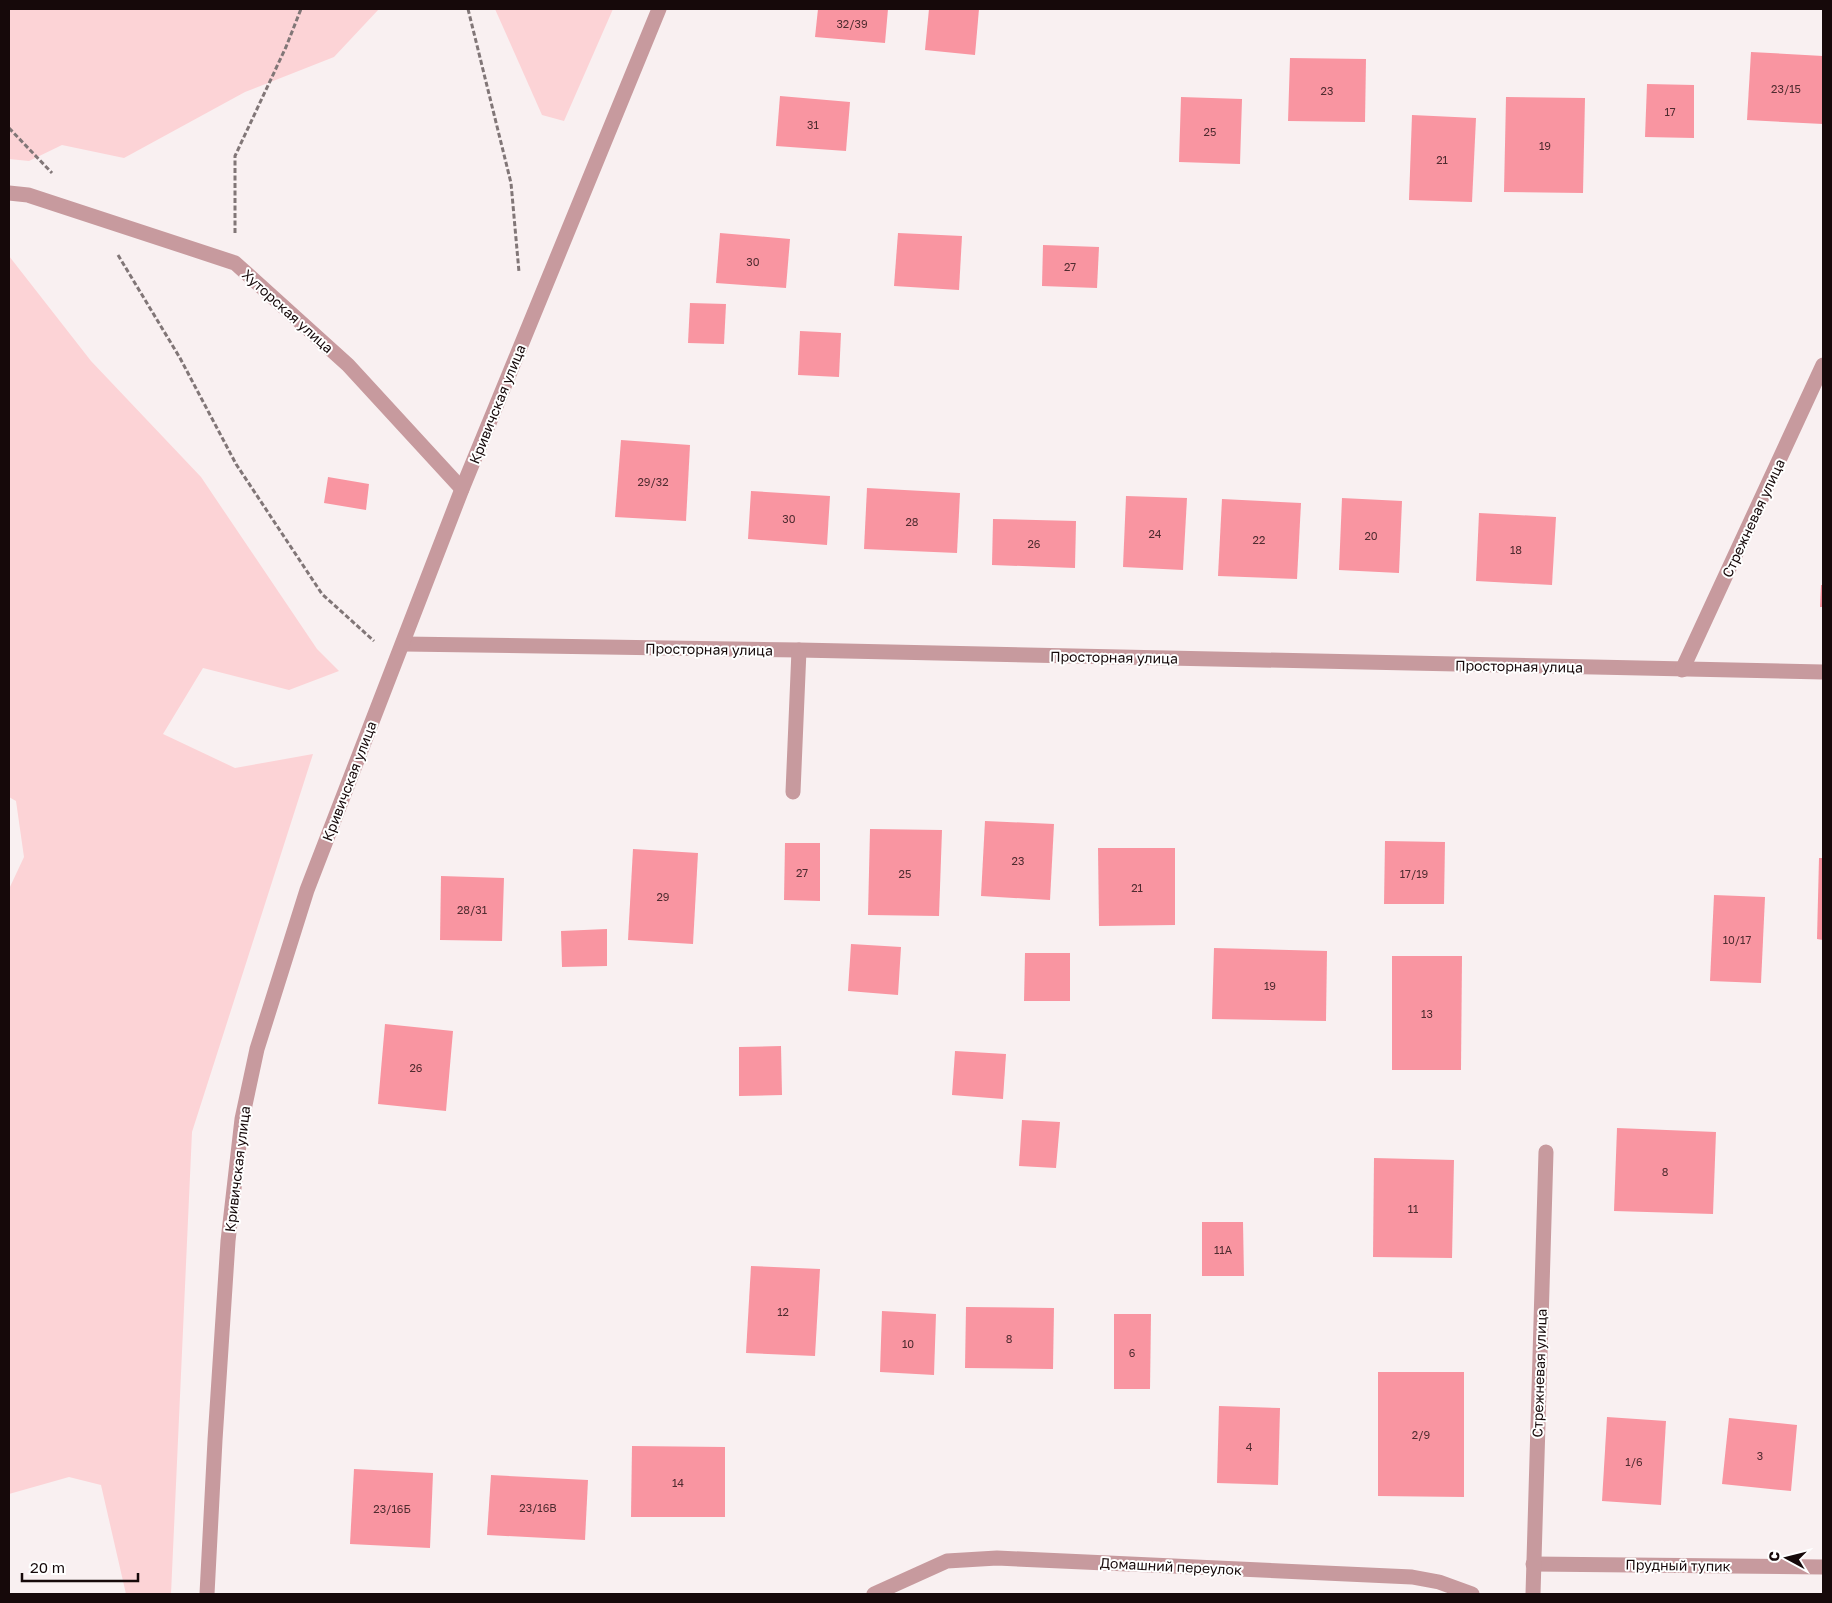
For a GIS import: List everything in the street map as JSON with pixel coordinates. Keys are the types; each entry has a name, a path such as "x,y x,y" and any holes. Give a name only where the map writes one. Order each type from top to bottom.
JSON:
{"street":[{"name":"Кривичская улица","path":"208,1594 215,1440 228,1241 242,1119 257,1049 307,890 404,644 462,490 659,9"},
{"name":"Хуторская улица","path":"9,194 28,196 235,263 348,365 462,490"},
{"name":"Стрежневая улица","path":"1682,670 1823,366"},
{"name":"Просторная улица","path":"404,644 799,650 1823,672"},
{"path":"793,792 799,650"},
{"name":"Стрежневая улица","path":"1533,1594 1546,1152"},
{"name":"Домашний переулок","path":"874,1594 947,1561 998,1558 1412,1577 1439,1582 1472,1594"},
{"name":"Прудный тупик","path":"1533,1564 1823,1567"}],"path":[{"path":"235,263 236,156 286,47 301,9"},
{"path":"468,9 511,184 519,280"},
{"path":"96,218 180,358 236,464 322,594 396,662"}],"shaded area":[{"path":"9,9 379,9 334,57 245,92 124,158 62,145 29,161 9,159"},
{"path":"495,9 613,9 564,121 542,115"},
{"path":"9,256 91,361 201,477 317,649 339,671 289,690 203,668 163,734 235,768 313,754 192,1132 171,1594 126,1594 101,1485 69,1477 9,1494 9,889 24,857 16,801 9,797"}],"building":[{"path":"818,9 888,9 885,43 815,37"},
{"path":"929,9 979,9 975,55 925,50"},
{"path":"1751,52 1823,56 1823,124 1747,120"},
{"path":"1290,58 1366,59 1365,122 1288,121"},
{"path":"1647,84 1694,85 1694,138 1645,137"},
{"path":"780,96 850,102 846,151 776,146"},
{"path":"1181,97 1242,99 1240,164 1179,162"},
{"path":"1506,97 1585,98 1583,193 1504,192"},
{"path":"1412,115 1476,118 1472,202 1409,200"},
{"path":"720,233 790,239 786,288 716,283"},
{"path":"898,233 962,236 959,290 894,286"},
{"path":"1043,245 1099,247 1097,288 1042,286"},
{"path":"690,303 726,304 724,344 688,343"},
{"path":"800,331 841,333 839,377 798,375"},
{"path":"621,440 690,445 686,521 615,517"},
{"path":"328,477 369,484 366,510 324,503"},
{"path":"867,488 960,493 957,553 864,549"},
{"path":"751,491 830,496 827,545 748,539"},
{"path":"1126,496 1187,498 1183,570 1123,567"},
{"path":"1342,498 1402,501 1399,573 1339,570"},
{"path":"1222,499 1301,503 1297,579 1218,576"},
{"path":"1479,513 1556,517 1552,585 1476,581"},
{"path":"993,519 1076,521 1075,568 992,565"},
{"path":"1821,585 1823,585 1823,607 1820,607"},
{"path":"985,821 1054,824 1050,900 981,896"},
{"path":"870,829 942,830 939,916 868,915"},
{"path":"1385,841 1445,842 1444,904 1384,904"},
{"path":"785,843 820,843 820,901 784,900"},
{"path":"1098,848 1175,848 1175,925 1099,926"},
{"path":"633,849 698,853 693,944 628,940"},
{"path":"1819,858 1823,858 1823,940 1817,939"},
{"path":"441,876 504,878 502,941 440,940"},
{"path":"1714,895 1765,897 1761,983 1710,981"},
{"path":"607,929 607,966 562,967 561,931"},
{"path":"851,944 901,947 898,995 848,991"},
{"path":"1214,948 1327,951 1326,1021 1212,1019"},
{"path":"1025,953 1070,953 1070,1001 1024,1001"},
{"path":"1392,956 1462,956 1461,1070 1392,1070"},
{"path":"385,1024 453,1031 446,1111 378,1104"},
{"path":"781,1046 782,1095 739,1096 739,1047"},
{"path":"955,1051 1006,1054 1003,1099 952,1095"},
{"path":"1022,1120 1060,1122 1056,1168 1019,1166"},
{"path":"1617,1128 1716,1132 1713,1214 1614,1211"},
{"path":"1374,1158 1454,1160 1452,1258 1373,1257"},
{"path":"1202,1222 1243,1222 1244,1276 1202,1276"},
{"path":"751,1266 820,1269 815,1356 746,1353"},
{"path":"966,1307 1054,1308 1053,1369 965,1368"},
{"path":"882,1311 936,1314 934,1375 880,1372"},
{"path":"1114,1314 1151,1314 1150,1389 1114,1389"},
{"path":"1378,1372 1464,1372 1464,1497 1378,1496"},
{"path":"1219,1406 1280,1408 1278,1485 1217,1483"},
{"path":"1607,1417 1666,1421 1661,1505 1602,1501"},
{"path":"1729,1418 1797,1425 1791,1491 1722,1484"},
{"path":"632,1446 725,1447 725,1517 631,1517"},
{"path":"354,1469 433,1473 430,1548 350,1544"},
{"path":"491,1475 588,1480 585,1540 487,1535"}]}
